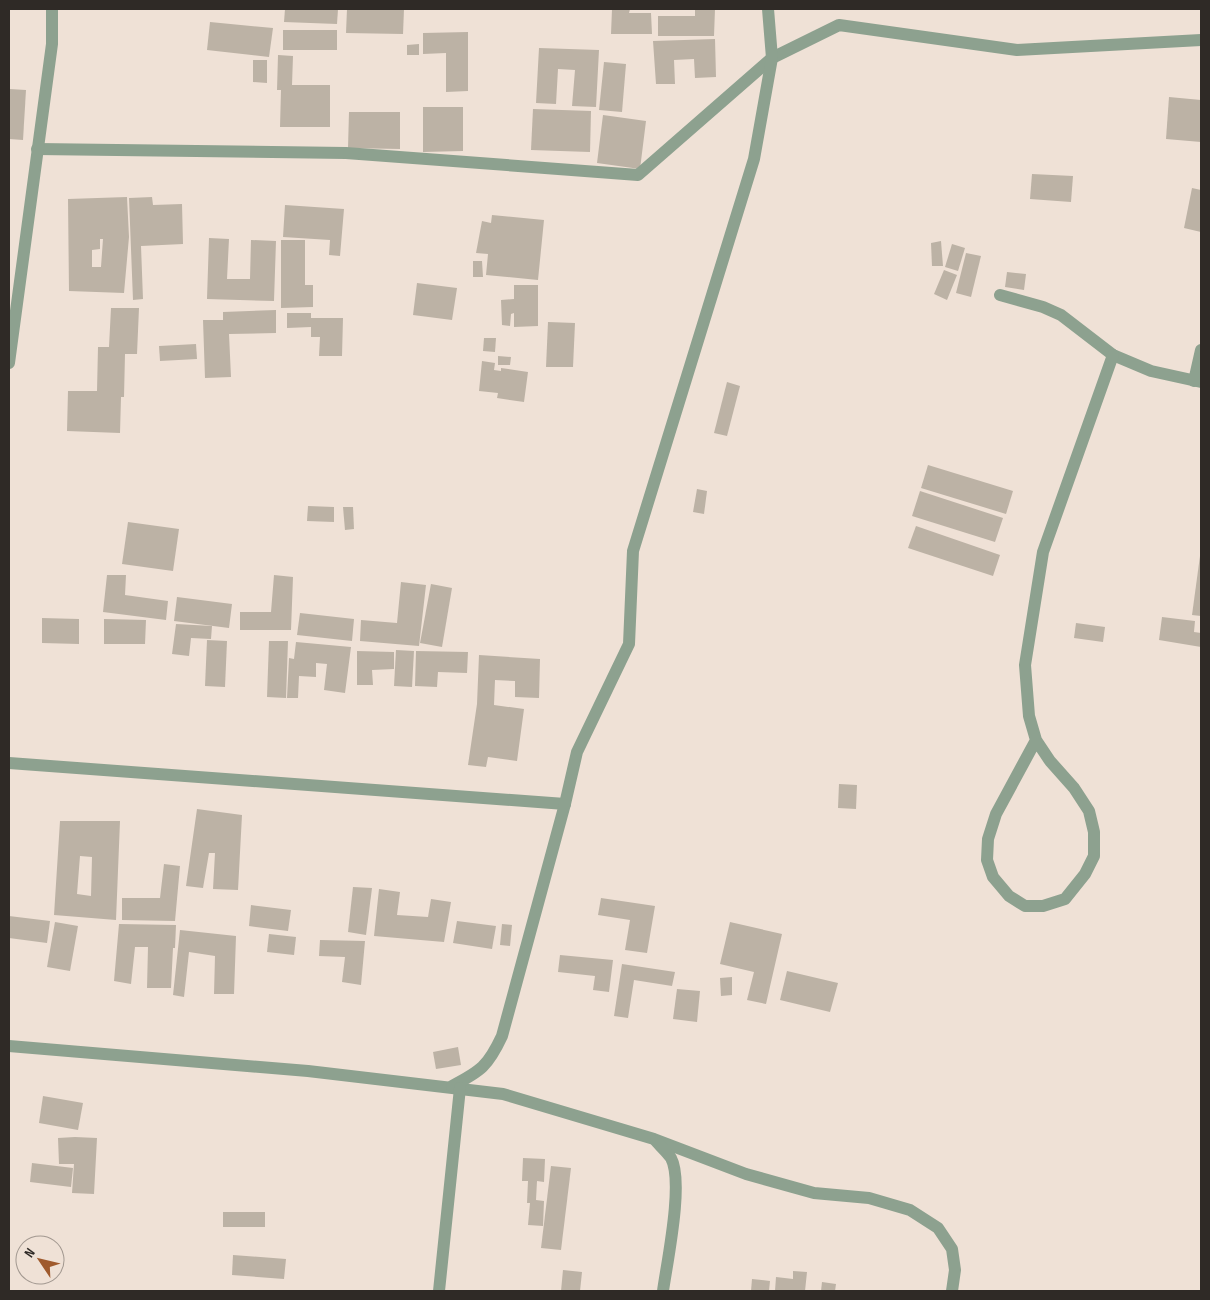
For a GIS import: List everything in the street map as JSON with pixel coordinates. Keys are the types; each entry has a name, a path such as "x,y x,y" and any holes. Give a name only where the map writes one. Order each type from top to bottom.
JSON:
{"street":[{"path":"9,363 52,44 52,9"},
{"path":"439,1291 456,1087 492,1058 502,1036 565,804 577,752 629,644 633,551 754,159 772,58 768,9"},
{"path":"38,149 346,153 638,175 772,58 840,25 1017,50 1201,40"},
{"path":"1000,295 1043,307 1061,315 1113,355 1151,371 1198,381 1201,350"},
{"path":"1036,740 996,814 988,838 987,860 993,877 1009,896 1025,906 1043,906 1065,899 1085,874 1094,856 1094,832 1089,811 1074,788 1050,761 1036,740 1029,716 1025,665 1043,552 1113,355"},
{"path":"9,763 565,804"},
{"path":"9,1046 308,1071 503,1094 654,1139 746,1174 814,1193 869,1198 910,1210 938,1228 952,1249 955,1270 952,1291"},
{"path":"654,1139 671,1158 675,1172 674,1215 663,1291"}],"building":[{"path":"285,9 338,9 337,24 284,22"},
{"path":"347,9 404,9 403,34 346,33"},
{"path":"612,9 630,9 629,13 651,13 652,34 611,34"},
{"path":"695,9 715,9 714,36 658,36 658,16 695,16"},
{"path":"210,22 273,28 269,57 207,50"},
{"path":"283,30 337,30 337,50 283,50"},
{"path":"468,32 468,91 446,92 446,53 423,54 423,33"},
{"path":"715,39 716,77 695,78 694,59 674,60 675,84 656,84 653,41"},
{"path":"419,44 419,55 407,55 407,45"},
{"path":"539,48 599,50 596,107 572,106 575,70 558,69 556,104 536,103"},
{"path":"278,55 293,56 292,85 330,85 330,127 280,127 281,90 277,90"},
{"path":"253,60 267,60 267,83 253,82"},
{"path":"604,62 626,64 622,112 599,110"},
{"path":"9,89 26,90 23,140 9,139"},
{"path":"1169,97 1201,100 1201,142 1166,139"},
{"path":"423,107 463,107 463,151 423,152"},
{"path":"533,109 591,111 590,152 531,150"},
{"path":"349,112 400,112 400,149 348,148"},
{"path":"603,115 646,121 640,169 597,163"},
{"path":"1032,174 1073,176 1071,202 1030,199"},
{"path":"1192,188 1201,190 1201,232 1184,228"},
{"path":"127,197 129,237 124,293 69,291 68,199","holes":["100,239 103,239 101,267 92,267 92,250 100,249"]},
{"path":"152,197 153,205 182,204 183,244 141,246 143,299 133,300 129,198"},
{"path":"285,205 344,209 340,256 329,255 330,240 283,237"},
{"path":"492,215 544,220 538,280 486,275 488,254 476,253 482,221 491,223"},
{"path":"209,238 229,239 227,279 250,279 251,240 276,241 274,301 207,299"},
{"path":"281,240 305,240 305,285 313,285 313,307 281,308"},
{"path":"941,241 943,266 932,266 931,243"},
{"path":"952,244 965,248 958,271 945,267"},
{"path":"966,253 981,256 971,297 956,293"},
{"path":"473,261 482,261 483,277 473,277"},
{"path":"944,270 957,275 947,300 934,294"},
{"path":"1007,272 1026,274 1024,290 1005,287"},
{"path":"417,283 457,288 452,320 413,315"},
{"path":"514,285 538,285 538,326 514,327 514,313 511,314 510,326 502,325 501,300 514,299"},
{"path":"111,308 139,308 137,354 125,354 124,397 121,397 120,433 67,431 68,391 97,391 98,347 109,347"},
{"path":"276,310 276,333 229,334 231,377 205,378 203,320 223,320 223,312"},
{"path":"287,313 311,313 311,318 343,318 342,356 319,356 320,337 311,337 311,327 287,328"},
{"path":"548,322 575,323 573,367 546,367"},
{"path":"484,338 496,338 495,352 483,351"},
{"path":"196,344 197,359 160,361 159,346"},
{"path":"498,356 511,357 510,365 498,365"},
{"path":"482,361 495,363 494,370 501,371 501,368 528,372 524,402 497,398 498,393 479,391"},
{"path":"727,382 740,386 727,436 714,433"},
{"path":"928,465 1013,491 1006,514 921,488"},
{"path":"697,489 707,491 704,514 693,512"},
{"path":"920,491 1003,518 995,542 912,516"},
{"path":"308,506 334,507 334,522 307,521"},
{"path":"343,507 353,507 354,529 345,530"},
{"path":"128,522 179,529 173,571 122,564"},
{"path":"916,526 1000,555 993,576 908,548"},
{"path":"1201,556 1201,616 1192,615"},
{"path":"107,575 126,575 125,595 168,601 166,620 103,612"},
{"path":"274,575 293,577 291,630 240,630 240,612 271,612"},
{"path":"401,582 426,585 419,646 360,641 361,620 397,623"},
{"path":"431,584 452,588 442,647 420,643"},
{"path":"177,597 232,604 229,628 174,621"},
{"path":"300,613 354,619 352,641 297,635"},
{"path":"1162,617 1195,621 1194,632 1201,633 1201,647 1159,640"},
{"path":"42,618 79,619 79,644 42,643"},
{"path":"104,619 146,620 145,644 104,644"},
{"path":"1076,623 1105,627 1103,642 1074,638"},
{"path":"176,624 212,626 211,639 191,638 189,656 172,654"},
{"path":"207,640 227,641 225,687 205,686"},
{"path":"269,641 288,641 286,698 267,697"},
{"path":"296,642 351,647 345,693 324,690 327,664 316,663 316,677 299,676 298,698 287,698 289,658 294,659"},
{"path":"396,650 414,651 412,687 394,686"},
{"path":"357,651 394,652 394,669 372,670 373,685 357,685"},
{"path":"416,651 468,652 467,673 438,672 437,687 415,686"},
{"path":"479,655 540,659 539,698 515,697 515,681 495,680 494,705 524,709 517,761 488,757 486,767 468,765 477,704"},
{"path":"839,784 857,785 856,809 838,808"},
{"path":"197,809 242,815 238,890 213,889 215,853 209,853 203,888 186,886"},
{"path":"60,821 120,821 116,920 54,915","holes":["80,856 92,857 91,896 77,894"]},
{"path":"164,864 180,866 175,921 122,920 122,898 160,898"},
{"path":"353,887 372,888 366,935 348,932"},
{"path":"379,889 400,892 397,915 428,917 431,899 451,902 444,942 374,936"},
{"path":"601,898 655,906 647,953 625,950 630,920 598,915"},
{"path":"251,905 291,910 288,931 249,926"},
{"path":"9,916 50,921 47,943 9,938"},
{"path":"457,921 496,926 492,949 453,943"},
{"path":"55,922 78,926 70,971 47,967"},
{"path":"730,922 782,934 766,1004 747,1000 754,972 720,964"},
{"path":"119,924 176,925 171,988 147,988 148,947 135,947 131,984 114,981"},
{"path":"502,924 512,925 510,946 500,945"},
{"path":"180,930 236,936 234,994 214,994 215,956 189,952 184,997 173,995"},
{"path":"269,934 296,937 294,955 267,952"},
{"path":"320,940 365,941 361,985 342,982 345,957 319,956"},
{"path":"560,955 613,960 609,992 593,990 595,976 558,972"},
{"path":"622,964 675,972 672,986 634,980 628,1018 614,1016"},
{"path":"787,971 838,983 830,1012 780,1000"},
{"path":"732,977 732,995 721,996 720,978"},
{"path":"677,989 700,991 697,1022 673,1019"},
{"path":"458,1047 461,1065 436,1069 433,1052"},
{"path":"43,1096 83,1103 78,1130 39,1123"},
{"path":"58,1138 97,1138 94,1194 72,1193 74,1164 59,1164"},
{"path":"523,1158 545,1159 544,1182 537,1181 536,1200 544,1201 543,1226 528,1225 530,1203 527,1203 528,1181 522,1181"},
{"path":"32,1163 73,1168 71,1187 30,1182"},
{"path":"551,1166 571,1168 561,1250 541,1248"},
{"path":"223,1212 265,1212 265,1227 223,1227"},
{"path":"233,1255 286,1259 284,1279 232,1275"},
{"path":"563,1270 582,1272 580,1291 561,1291"},
{"path":"793,1271 807,1272 805,1291 775,1291 776,1277 793,1279"},
{"path":"752,1279 770,1281 769,1291 751,1291"},
{"path":"822,1282 836,1284 835,1291 821,1291"}]}
